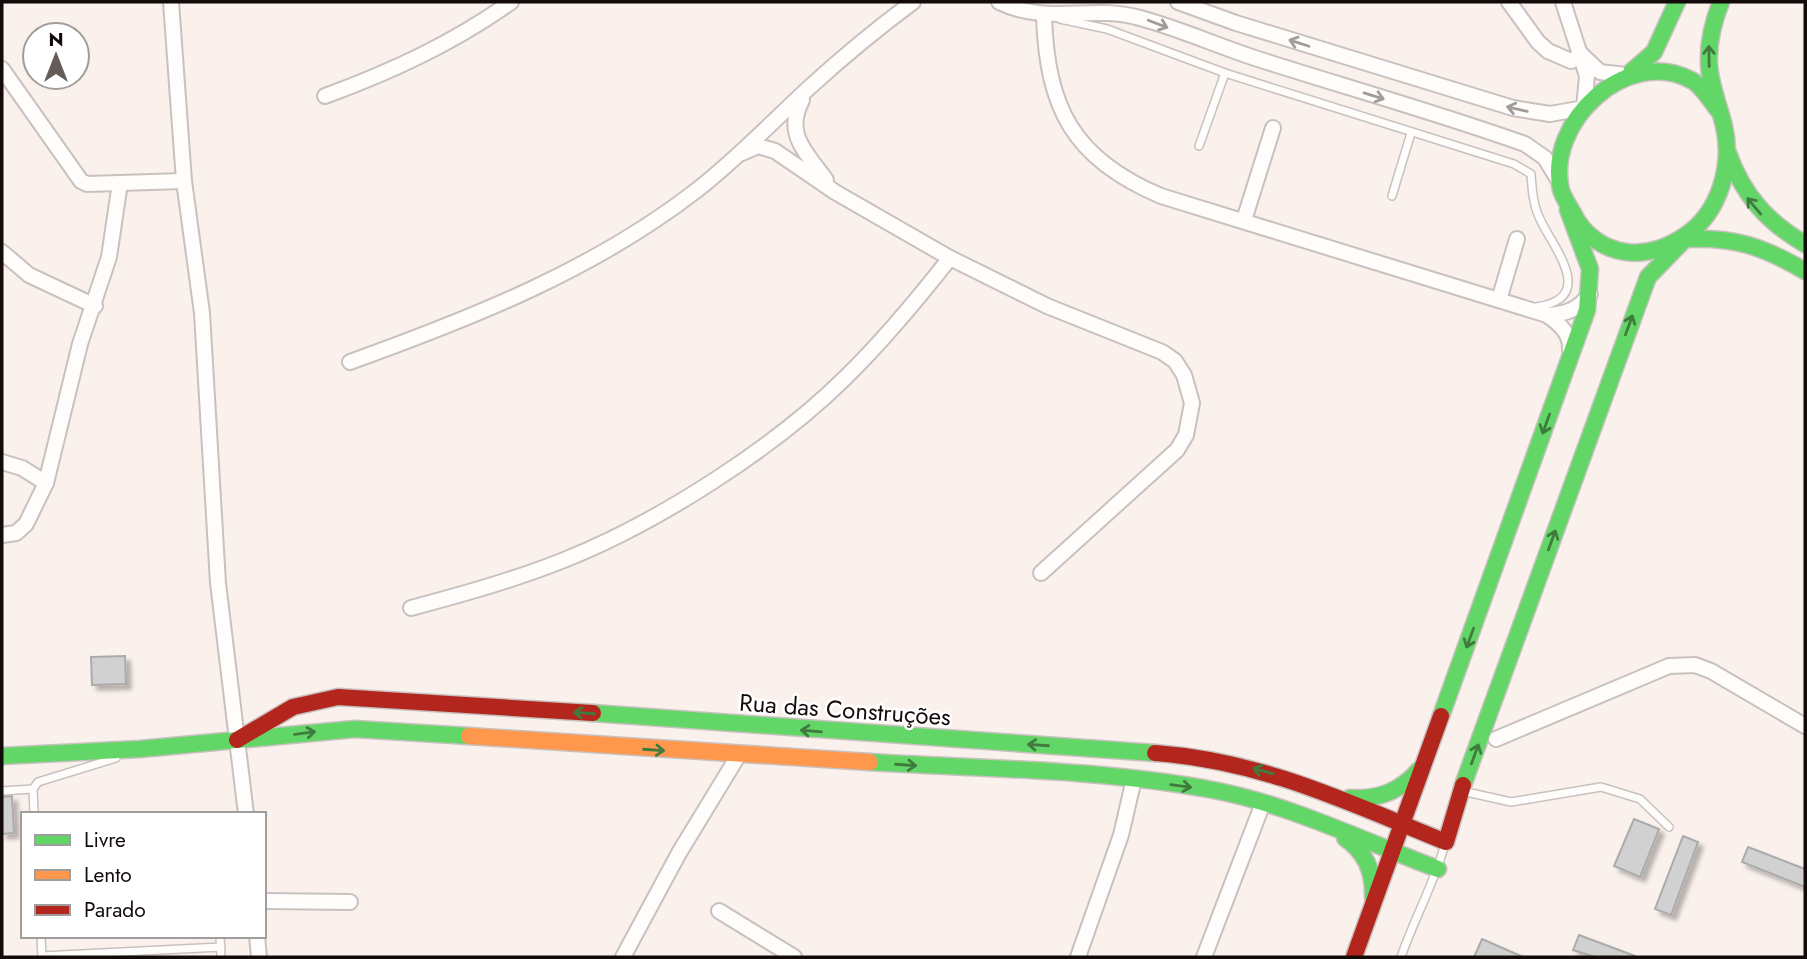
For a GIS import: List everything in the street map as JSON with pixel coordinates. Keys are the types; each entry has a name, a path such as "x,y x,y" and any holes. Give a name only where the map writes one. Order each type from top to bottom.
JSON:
{"street":[{"path":"171,2 184,181 202,313 218,583 246,812"},
{"path":"326,96 396,70 484,21 511,2"},
{"path":"350,362 452,325 581,265 695,191 742,153 867,36 914,2"},
{"path":"999,2 1017,10 1044,16 1091,13 1139,17 1227,49 1525,144 1545,158 1559,181 1568,210 1590,260 1591,293 1569,360 1354,957"},
{"path":"1091,13 1110,2"},
{"path":"1178,2 1236,23 1513,108 1549,114 1584,108"},
{"path":"1509,2 1548,51 1571,61 1582,55"},
{"path":"1563,2 1587,76 1584,108"},
{"path":"1559,181 1566,138 1584,108 1600,90 1626,75 1654,52 1677,2"},
{"path":"1721,2 1709,44 1709,65 1734,174 1746,196 1763,217 1805,244"},
{"path":"1044,16 1045,51 1052,88 1068,123 1090,153 1138,186 1547,315 1565,331 1570,342 1569,360"},
{"path":"1582,55 1601,72 1626,75 1663,70 1689,77 1711,96 1719,111"},
{"path":"2,69 81,181 87,184 184,181"},
{"path":"809,88 794,114 794,130 835,192"},
{"path":"1244,220 1273,128"},
{"path":"742,153 758,146 775,151 835,192 950,258 1047,306 1156,348 1175,361 1189,388 1191,418 1177,450 1041,573"},
{"path":"1446,842 1461,791 1644,284 1663,258 1702,222 1716,200 1724,175 1727,148"},
{"path":"2,535 16,533 26,524 46,483 80,344 95,306 109,257 121,183"},
{"path":"1568,210 1595,240 1622,251 1653,250 1685,239 1727,237 1747,240 1805,271"},
{"path":"1499,300 1517,239"},
{"path":"2,252 29,275 95,306"},
{"path":"411,608 488,586 565,559 640,523 711,482 779,433 842,380 900,321 950,258"},
{"path":"1547,315 1569,312 1582,305 1591,293"},
{"path":"2,462 22,468 46,483"},
{"path":"1496,739 1669,666 1683,664 1711,671 1805,726"},
{"name":"Rua das Construções","path":"237,740 293,704 314,699 358,696 1206,757 1279,775 1446,842"},
{"name":"Rua das Construções","path":"2,756 140,749 328,730 382,730 738,756 1134,779 1213,790 1263,803 1438,869"},
{"path":"623,957 679,853 738,756"},
{"path":"1328,793 1356,799 1384,796 1408,783 1426,759"},
{"path":"1078,957 1121,835 1134,779"},
{"path":"1204,957 1263,803"},
{"path":"1312,820 1350,841 1364,855 1373,882 1370,912"},
{"path":"266,901 350,902"},
{"path":"719,911 794,957"},
{"path":"257,938 258,957"}],"lane":[{"path":"1044,16 1107,29 1225,73 1514,164 1531,174 1538,214 1567,266 1568,277 1567,289 1546,306 1521,307"},
{"path":"1199,146 1225,73"},
{"path":"1392,196 1411,133"},
{"path":"34,812 33,789 38,782 51,775 140,749"},
{"path":"1461,791 1511,802 1601,787 1640,799 1669,827"},
{"path":"2,791 33,789"},
{"path":"1401,957 1438,869 1446,842"},
{"path":"41,938 42,957 221,947"},
{"path":"220,938 221,957"}],"building":[{"path":"125,656 126,684 92,685 91,657"},
{"path":"12,796 14,833 2,834 2,797"},
{"path":"1634,819 1659,829 1640,877 1614,866"},
{"path":"1683,836 1698,842 1671,915 1655,909"},
{"path":"1748,847 1805,869 1805,887 1742,862"},
{"path":"1579,935 1635,957 1595,957 1573,950"},
{"path":"1482,939 1523,957 1474,957"}],"traffic: fast":[{"path":"1631,72 1654,52 1677,2"},
{"path":"1719,111 1695,82 1666,72 1641,73 1618,82 1596,97 1578,116 1566,139 1559,164 1562,193 1582,228 1609,248 1642,252 1658,249 1686,235 1708,214 1721,187 1727,156 1724,126 1709,64 1709,48 1721,2"},
{"path":"1728,153 1741,182 1758,206 1779,226 1805,244"},
{"path":"1441,716 1587,310 1590,269 1568,210"},
{"path":"1463,785 1648,277 1685,239 1719,240 1748,245 1775,255 1805,271"},
{"path":"593,713 1155,753"},
{"path":"2,756 140,749 355,729 469,736"},
{"path":"870,762 1085,774 1213,790 1270,804 1438,869"},
{"path":"1350,798 1380,796 1405,783 1420,769"},
{"path":"1345,838 1367,863 1372,879 1373,897"}],"traffic: slow":[{"path":"469,736 870,762"}],"traffic: jam":[{"path":"237,740 293,707 338,697 593,713"},
{"path":"1354,957 1441,716"},
{"path":"1155,753 1194,757 1268,774 1339,798 1446,842 1463,785"}]}
